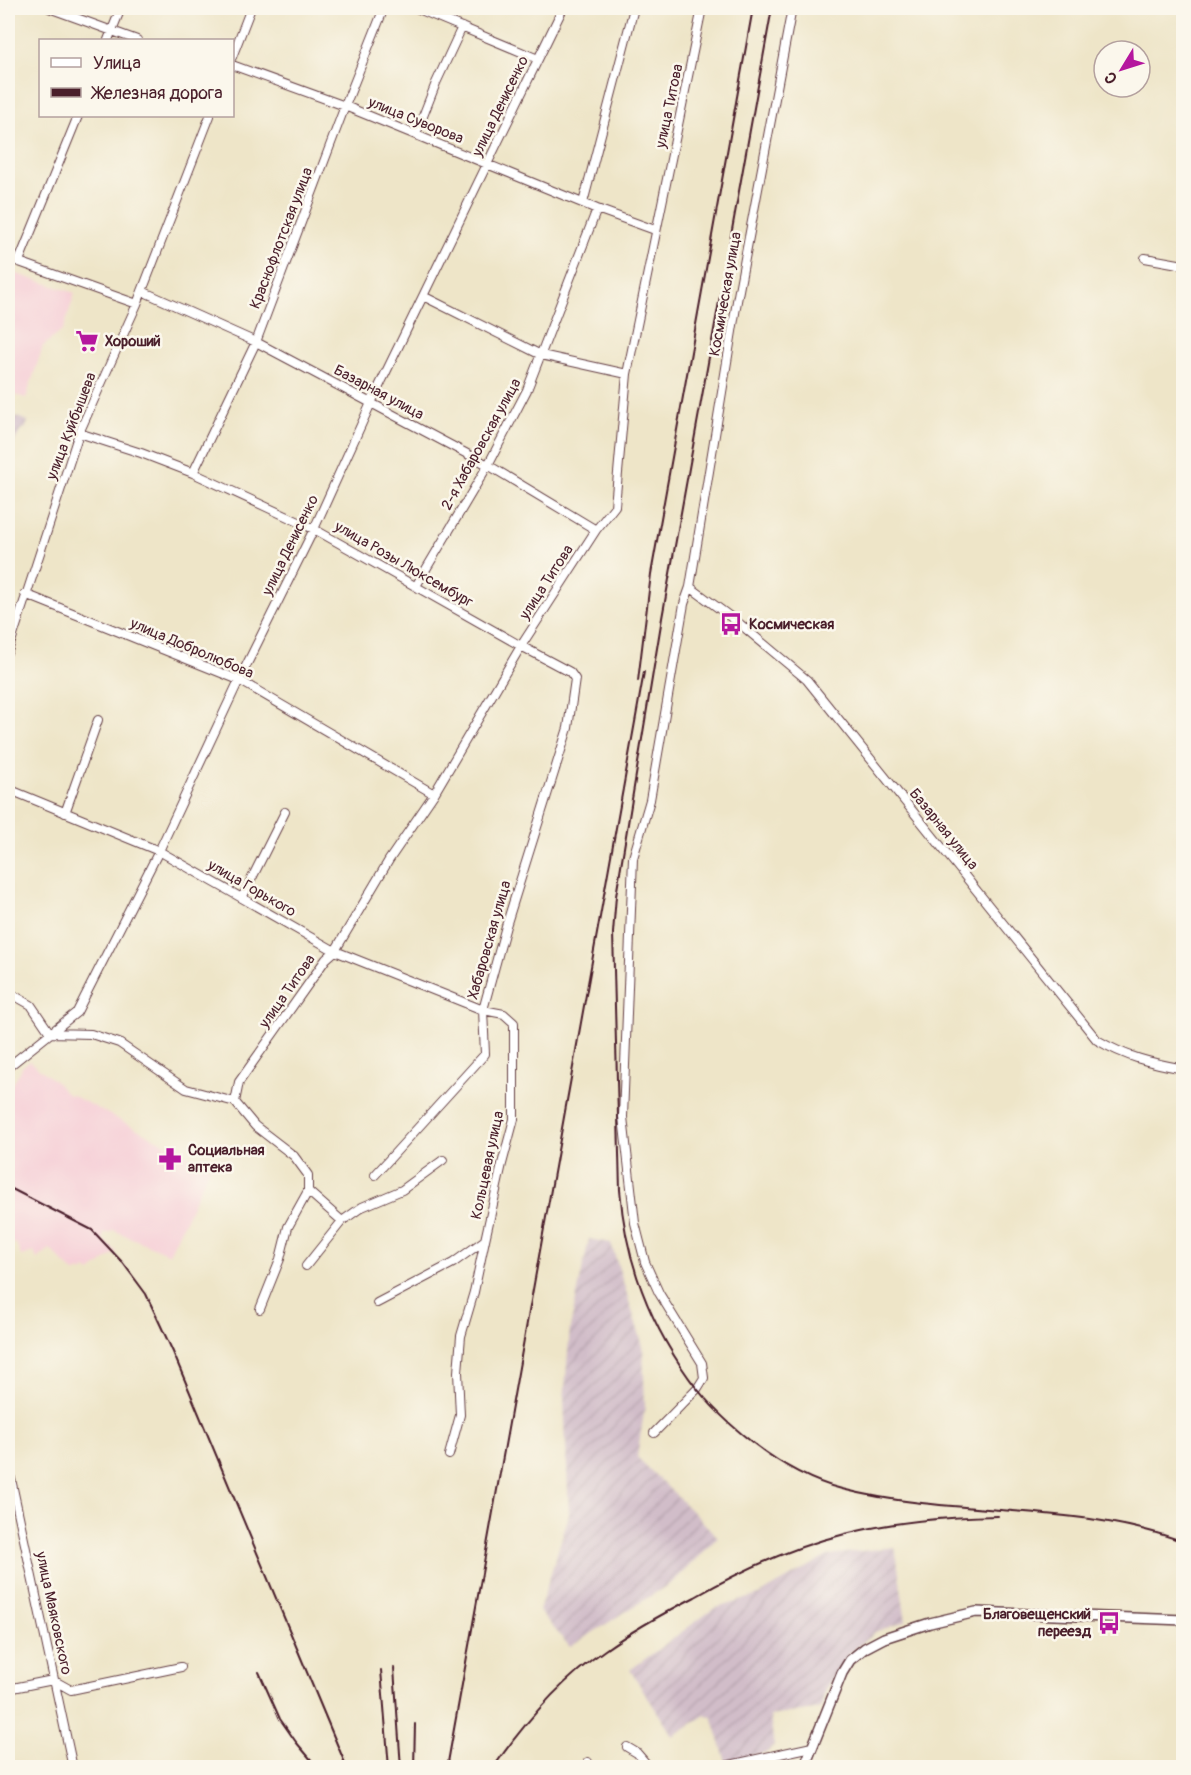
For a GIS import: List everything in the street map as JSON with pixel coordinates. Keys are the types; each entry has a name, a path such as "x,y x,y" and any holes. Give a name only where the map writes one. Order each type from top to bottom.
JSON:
{"street":[{"path":"49,8 134,39"},
{"path":"108,39 121,8"},
{"path":"234,52 251,8"},
{"name":"Краснофлотская улица","path":"193,473 256,342 384,8"},
{"path":"416,8 538,59"},
{"name":"улица Денисенко","path":"8,1066 77,1012 159,851 239,680 314,529 371,403 563,8"},
{"path":"583,203 634,8"},
{"name":"улица Титова","path":"235,1102 239,1082 326,959 335,951 389,860 434,794 521,646 596,530 615,506 627,374 702,8"},
{"name":"Космическая улица","path":"654,1433 697,1389 704,1378 702,1362 659,1293 645,1262 635,1223 623,1117 633,858 650,800 684,604 690,587 737,301 792,8"},
{"path":"416,134 462,27"},
{"name":"улица Суворова","path":"234,66 345,106 597,209 656,230"},
{"path":"19,261 78,117"},
{"name":"улица Куйбышева","path":"8,651 80,433 137,304 210,117"},
{"name":"2-я Хабаровская улица","path":"416,586 488,465 527,390 597,209"},
{"path":"8,258 137,304"},
{"path":"1145,258 1184,265"},
{"name":"Базарная улица","path":"142,291 256,342 488,465 596,530"},
{"path":"423,296 541,355 627,374"},
{"name":"улица Розы Люксембург","path":"80,433 193,473 314,529 570,672 575,679"},
{"name":"Базарная улица","path":"690,587 740,624 807,680 1097,1040 1119,1053 1151,1064 1184,1069"},
{"name":"улица Добролюбова","path":"25,594 239,680 434,794"},
{"name":"Хабаровская улица","path":"375,1175 485,1054 483,1010 506,926 568,728 575,679"},
{"path":"65,813 98,720"},
{"name":"улица Горького","path":"8,789 159,851 335,951 483,1010"},
{"path":"242,898 285,812"},
{"path":"8,992 31,1005 50,1033 91,1034 120,1043 186,1089 235,1102 255,1126 294,1156 308,1175 308,1191 288,1227 280,1259 260,1309"},
{"name":"Кольцевая улица","path":"449,1455 460,1415 458,1372 461,1336 474,1292 514,1119 514,1023 504,1014 483,1010"},
{"path":"306,1266 342,1221 362,1207 402,1190 443,1160"},
{"path":"308,1191 342,1221"},
{"name":"Кольцевая улица","path":"377,1304 453,1263 485,1240"},
{"name":"улица Маяковского","path":"8,1465 73,1767"},
{"path":"804,1767 834,1689 850,1660 865,1648 884,1638 930,1623 976,1612 1184,1620"},
{"path":"8,1689 53,1680 71,1690 181,1667"},
{"path":"627,1747 637,1753 650,1767"},
{"path":"716,1767 812,1747"}],"shaded area":[{"path":"8,271 75,293 63,330 43,346 26,398 8,393"},
{"path":"8,414 28,421 8,454"},
{"path":"29,1061 56,1082 69,1096 70,1094 210,1167 169,1254 113,1230 110,1233 104,1233 103,1240 117,1252 90,1272 87,1269 75,1274 50,1249 37,1259 34,1252 21,1256 16,1243 8,1245 8,1093 22,1067"},
{"path":"589,1239 611,1243 643,1346 645,1406 637,1457 718,1537 674,1581 570,1647 539,1611 569,1515 564,1400 570,1328"},
{"path":"895,1547 906,1621 875,1632 848,1655 825,1689 821,1708 770,1716 774,1746 767,1752 726,1762 712,1716 705,1715 673,1736 630,1670 713,1609 759,1595 829,1555"}],"railway":[{"path":"638,681 651,574 753,8"},
{"path":"772,8 662,618 616,896 613,933 620,1190 632,1261 657,1326 696,1387 731,1425 796,1471 842,1489 884,1498 1100,1520 1142,1529 1184,1542"},
{"path":"447,1768 644,672"},
{"path":"8,1187 92,1230 123,1263 146,1294 173,1352 347,1768"},
{"path":"493,1768 544,1704 589,1662 638,1629 731,1578 768,1560 825,1539 921,1520 998,1516"},
{"path":"394,1668 401,1768"},
{"path":"381,1670 389,1768"},
{"path":"259,1672 280,1719 318,1768"},
{"path":"414,1768 415,1724"}],"place":[{"name":"Хороший","path":"87,341"},
{"name":"Космическая","path":"731,624"},
{"name":"Социальная аптека","path":"170,1159"},
{"name":"Благовещенский переезд","path":"1109,1623"}]}
